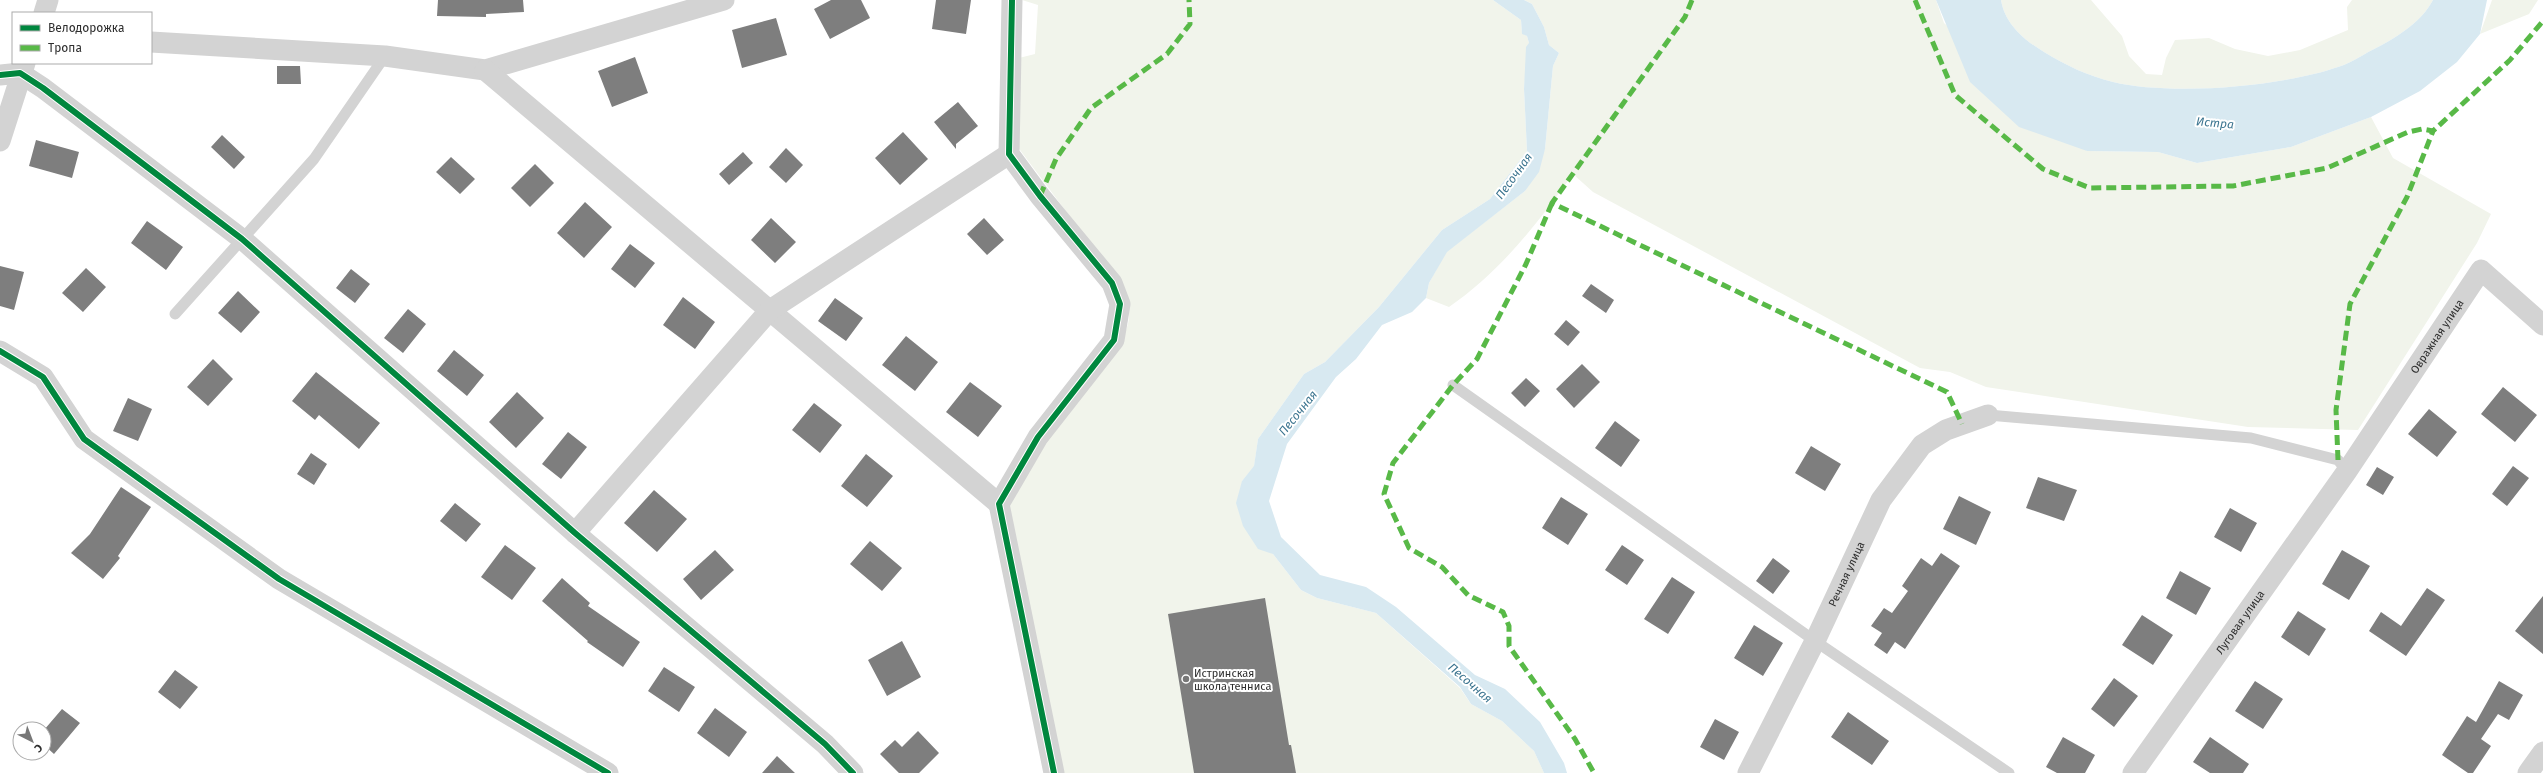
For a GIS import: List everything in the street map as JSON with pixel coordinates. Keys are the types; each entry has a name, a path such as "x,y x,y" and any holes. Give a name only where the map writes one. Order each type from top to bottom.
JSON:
{"street":[{"path":"44,12 48,0"},
{"path":"152,42 385,56 484,70 724,0"},
{"path":"999,504 1038,437 1114,340 1120,304 1112,283 1040,196 1009,154 1012,0"},
{"path":"0,141 15,70 43,88 242,239 575,533 818,739 853,773"},
{"path":"484,70 999,504 1054,773"},
{"path":"575,533 770,310 1009,154"},
{"name":"Овражная улица","path":"2347,471 2481,270 2543,325"},
{"path":"0,351 43,377 84,439 279,579 608,773"},
{"name":"Речная улица","path":"1748,773 1815,641 1881,500 1922,445 1946,430 1988,415"},
{"name":"Луговая улица","path":"2133,773 2347,471"},
{"path":"2528,773 2543,752"}],"lane":[{"path":"176,314 314,159 385,56"},
{"path":"1453,385 1815,641 2009,773"},
{"path":"1988,415 2251,438 2338,460 2347,471"}],"shaded area":[{"path":"1022,0 1493,0 1521,20 1522,33 1527,36 1529,43 1524,89 1527,151 1490,199 1442,230 1379,307 1325,362 1304,374 1258,439 1254,467 1242,481 1273,554 1301,590 1317,598 1376,613 1460,688 1471,704 1502,721 1534,751 1544,773 1058,773 1007,500 1009,486 1118,347 1126,329 1129,315 1126,300 1119,282 1017,146 1019,58 1035,54 1038,5"},
{"path":"1524,0 1936,0 1944,23 2087,151 2158,152 2197,163 2291,147 2371,117 2393,158 2491,214 2477,243 2358,430 2248,427 1986,387 1950,372 1920,368 1593,192 1573,174 1546,211 1517,246 1485,278 1449,307 1426,298 1429,283 1446,252 1525,191 1545,149 1553,66 1559,53 1549,45 1544,27 1532,4"},
{"path":"2001,0 2091,0 2122,36 2129,56 2146,74 2162,75 2166,58 2175,40 2209,38 2235,49 2268,56 2300,50 2348,30 2347,7 2352,0 2433,0 2423,15 2402,33 2343,65 2287,80 2195,89 2137,86 2104,80 2077,70 2044,52 2023,37 2011,24 2003,9"},
{"path":"2492,0 2538,0 2529,14 2480,34"}],"water":[{"name":"Песочная","path":"1493,0 1524,0 1532,4 1544,27 1549,45 1559,53 1553,66 1545,149 1539,172 1525,191 1447,252 1429,283 1426,298 1412,312 1382,325 1356,359 1336,377 1287,444 1269,501 1281,537 1320,575 1366,587 1396,607 1475,675 1505,689 1540,722 1564,763 1567,773 1544,773 1534,751 1502,721 1471,704 1460,687 1376,613 1317,598 1301,590 1273,554 1258,549 1243,526 1236,503 1242,481 1254,466 1258,439 1304,374 1325,362 1379,307 1442,230 1490,199 1527,151 1524,89 1526,47 1529,43 1527,36 1522,34 1521,20"},
{"name":"Истра","path":"1936,0 2001,0 2003,9 2011,24 2029,42 2060,61 2095,77 2137,86 2195,89 2287,80 2338,67 2386,43 2402,33 2423,15 2433,0 2487,0 2480,34 2457,62 2420,91 2371,117 2291,147 2197,163 2158,152 2087,151 2019,127 1970,82"}],"building":[{"path":"438,0 523,0 524,12 486,14 486,17 437,16"},
{"path":"831,0 861,0 870,18 830,39 814,9"},
{"path":"936,0 971,0 966,34 932,29"},
{"path":"776,18 787,55 742,68 732,30"},
{"path":"635,57 648,93 612,107 598,71"},
{"path":"277,66 300,66 301,84 277,84"},
{"path":"958,102 978,126 956,144 956,149 934,122"},
{"path":"903,132 928,159 900,185 875,158"},
{"path":"222,135 245,157 234,169 211,147"},
{"path":"36,140 79,152 72,178 29,166"},
{"path":"786,148 803,165 786,183 769,167"},
{"path":"743,152 753,163 729,185 719,174"},
{"path":"451,157 475,179 460,194 436,172"},
{"path":"535,164 554,183 530,207 511,188"},
{"path":"585,202 612,227 584,258 557,233"},
{"path":"771,218 796,242 775,263 751,240"},
{"path":"984,218 1004,240 987,255 967,234"},
{"path":"147,221 183,247 166,270 131,243"},
{"path":"630,244 655,263 635,288 611,269"},
{"path":"0,266 24,272 14,310 0,306"},
{"path":"86,268 106,287 83,312 62,293"},
{"path":"351,269 370,284 355,303 336,288"},
{"path":"1591,284 1614,300 1606,313 1582,296"},
{"path":"238,291 260,312 241,333 218,313"},
{"path":"683,297 715,322 695,349 663,325"},
{"path":"835,298 863,318 846,341 818,321"},
{"path":"408,309 426,324 403,353 384,338"},
{"path":"1566,320 1580,332 1568,346 1554,334"},
{"path":"906,336 938,362 915,391 882,365"},
{"path":"454,350 484,375 467,396 437,371"},
{"path":"213,359 233,379 208,406 187,387"},
{"path":"1582,364 1600,382 1574,408 1556,389"},
{"path":"316,372 380,423 359,449 319,415 315,420 292,401"},
{"path":"1526,378 1540,391 1525,407 1511,393"},
{"path":"970,382 1002,406 978,437 946,412"},
{"path":"2503,387 2537,415 2515,442 2481,414"},
{"path":"517,392 544,418 516,448 489,422"},
{"path":"128,398 152,409 138,441 113,431"},
{"path":"814,403 842,425 820,453 792,430"},
{"path":"2429,409 2457,432 2437,457 2408,434"},
{"path":"1615,421 1640,440 1621,467 1595,448"},
{"path":"568,432 587,447 561,479 542,464"},
{"path":"1811,446 1841,464 1825,491 1795,473"},
{"path":"311,453 327,464 314,485 297,474"},
{"path":"866,454 893,476 867,507 841,486"},
{"path":"2513,466 2529,478 2507,506 2492,494"},
{"path":"2377,467 2394,477 2383,495 2366,485"},
{"path":"2038,477 2077,490 2064,521 2026,508"},
{"path":"121,487 151,507 118,556 120,558 103,579 71,553 90,534"},
{"path":"654,490 687,519 657,552 624,523"},
{"path":"1959,496 1991,512 1976,545 1943,529"},
{"path":"1561,497 1588,514 1568,545 1542,528"},
{"path":"455,503 481,524 466,542 440,521"},
{"path":"2230,508 2257,523 2241,552 2214,537"},
{"path":"870,541 902,568 882,591 850,564"},
{"path":"505,545 536,568 512,600 481,577"},
{"path":"1622,545 1644,560 1627,585 1605,570"},
{"path":"715,550 734,570 701,600 683,579"},
{"path":"2342,550 2370,566 2349,600 2322,584"},
{"path":"1941,553 1960,566 1905,649 1895,642 1887,654 1874,645 1882,633 1871,626 1884,608 1892,613 1908,591 1902,586 1921,558 1932,566"},
{"path":"1773,558 1790,571 1773,594 1756,581"},
{"path":"2180,571 2211,588 2196,615 2166,598"},
{"path":"1672,577 1695,592 1668,634 1644,619"},
{"path":"562,578 590,603 588,606 640,642 623,667 587,642 588,641 542,601"},
{"path":"2427,588 2445,600 2406,656 2369,631 2381,612 2401,626"},
{"path":"2543,596 2543,654 2515,631"},
{"path":"1265,598 1289,745 1291,745 1296,773 1194,773 1168,614"},
{"path":"2298,611 2326,629 2309,656 2281,637"},
{"path":"2142,615 2173,635 2153,665 2122,645"},
{"path":"1754,625 1783,643 1763,676 1734,658"},
{"path":"902,641 921,677 887,696 868,660"},
{"path":"664,667 695,687 679,712 648,691"},
{"path":"175,670 198,687 180,709 158,692"},
{"path":"2114,678 2138,696 2114,727 2091,709"},
{"path":"2255,681 2283,699 2263,729 2235,711"},
{"path":"2499,681 2523,695 2509,720 2498,714 2481,739 2491,746 2473,773 2468,773 2442,755 2467,716 2476,722"},
{"path":"715,708 747,732 729,757 697,733"},
{"path":"62,709 80,723 54,754 52,752 52,721"},
{"path":"1848,712 1889,741 1872,765 1831,737"},
{"path":"1715,719 1739,732 1724,760 1700,747"},
{"path":"918,731 939,753 919,773 899,773 880,754 895,740 902,747"},
{"path":"2063,737 2095,755 2085,773 2057,773 2046,767"},
{"path":"2210,737 2249,764 2243,773 2210,773 2193,762"},
{"path":"777,756 795,773 762,773"}],"marked path":[{"path":"1040,196 1056,159 1091,108 1167,54 1190,24 1189,0"},
{"path":"1692,0 1685,17 1552,203 1947,392 1962,424"},
{"path":"1915,0 1955,95 2043,169 2090,188 2233,186 2327,168 2408,132 2422,129 2433,131 2510,60 2543,21"},
{"path":"2338,460 2336,410 2350,304 2407,197 2433,131"},
{"path":"1552,203 1526,264 1477,359 1453,385 1393,463 1384,494 1409,548 1442,567 1468,595 1503,612 1509,626 1509,646 1575,739 1594,773"}],"cycle path":[{"path":"1012,0 1009,154 1040,196 1112,283 1120,304 1114,340 1038,437 999,504 1054,773"},
{"path":"0,75 20,73 43,88 242,239 575,533 825,744 853,773"},
{"path":"0,351 43,377 84,439 279,579 608,773"}],"place":[{"name":"Истринская школа тенниса","path":"1186,679"}]}
